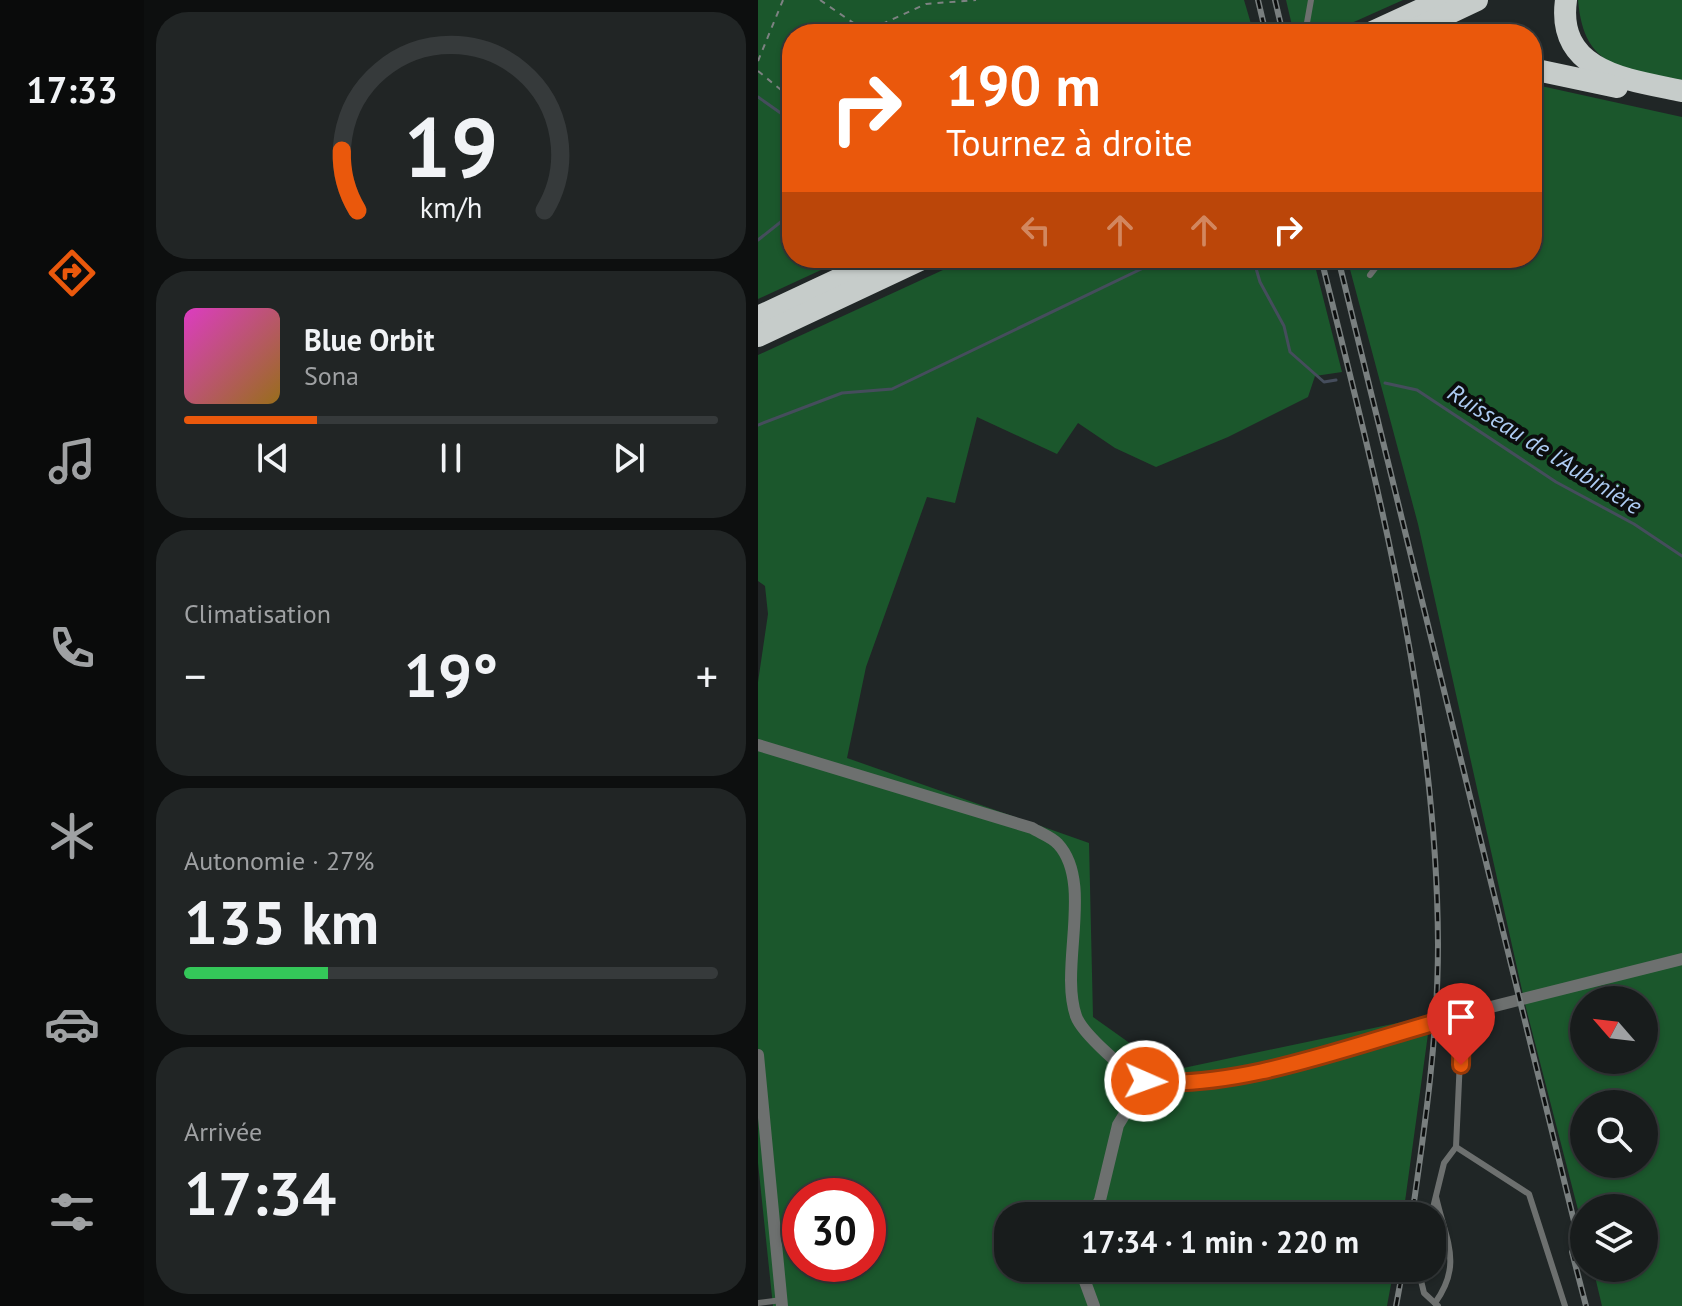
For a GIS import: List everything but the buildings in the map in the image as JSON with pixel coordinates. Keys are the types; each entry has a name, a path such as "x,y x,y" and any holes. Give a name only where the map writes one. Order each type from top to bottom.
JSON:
{"highway":[{"path":"1390,24 1442,0"},
{"path":"1426,24 1477,0"},
{"path":"1566,0 1570,34 1585,59 1602,71 1621,78 1682,91"},
{"path":"1542,71 1682,99"},
{"path":"758,317 863,268"},
{"path":"758,336 903,268"}],"street":[{"path":"758,745 1032,828 1057,843 1070,862 1074,888 1072,982 1076,1016 1090,1036 1145,1081 1174,1084 1265,1069 1682,959"},
{"path":"758,1055 782,1303"},
{"path":"1099,1202 1118,1125 1145,1081"},
{"path":"1085,1282 1094,1306"}],"lane":[{"path":"1307,24 1311,0"},
{"path":"1370,275 1375,268"},
{"path":"1434,1202 1444,1163 1456,1147 1462,1015"},
{"path":"1456,1147 1529,1194 1565,1306"},
{"path":"1421,1282 1424,1293 1436,1304 1448,1285 1453,1267 1436,1196"},
{"path":"758,1303 782,1303"}],"path":[{"path":"758,61 783,0"},
{"path":"820,0 855,24"},
{"path":"884,24 926,4 976,0"},
{"path":"758,71 782,91"}],"green space":[{"path":"758,0 1244,0 1251,24 782,24 782,268 825,268 758,299"},
{"path":"1286,0 1403,0 1349,24 1292,24"},
{"path":"1578,0 1682,0 1682,80 1625,68 1598,53 1582,23"},
{"path":"1542,86 1682,117 1682,1306 1602,1306 1596,1282 1658,1282 1658,1194 1574,1194 1526,1008 1418,524 1350,268 1542,268"},
{"path":"947,268 1316,268 1342,372 1315,376 1308,397 1228,437 1156,467 1115,448 1078,423 1057,454 977,417 955,503 927,497 866,667 847,758 1089,843 1093,1017 1169,1071 1426,1017 1428,1034 1405,1202 994,1202 994,1282 1391,1282 1387,1306 773,1306 758,1163 758,682 768,614 765,586 758,581 758,355"}],"waterway":[{"name":"Ruisseau de l'Aubinière","path":"758,97 782,114"},
{"path":"758,240 782,221"},
{"path":"758,425 842,393 892,389 1143,268"},
{"name":"Ruisseau de l'Aubinière","path":"1256,268 1260,282 1284,326 1290,352 1324,382 1336,380"},
{"name":"Ruisseau de l'Aubinière","path":"1385,383 1417,390 1556,482 1634,524 1682,556"}],"railway":[{"path":"1258,0 1264,24"},
{"path":"1275,0 1281,24"},
{"path":"1323,268 1363,427 1400,598 1427,769 1435,856 1438,944 1436,1013 1414,1202"},
{"path":"1340,268 1570,1205"},
{"path":"1396,1306 1400,1282"},
{"path":"1580,1282 1586,1306"}],"route":[{"path":"1145,1081 1174,1084 1265,1069 1462,1015 1461,1065"}]}
